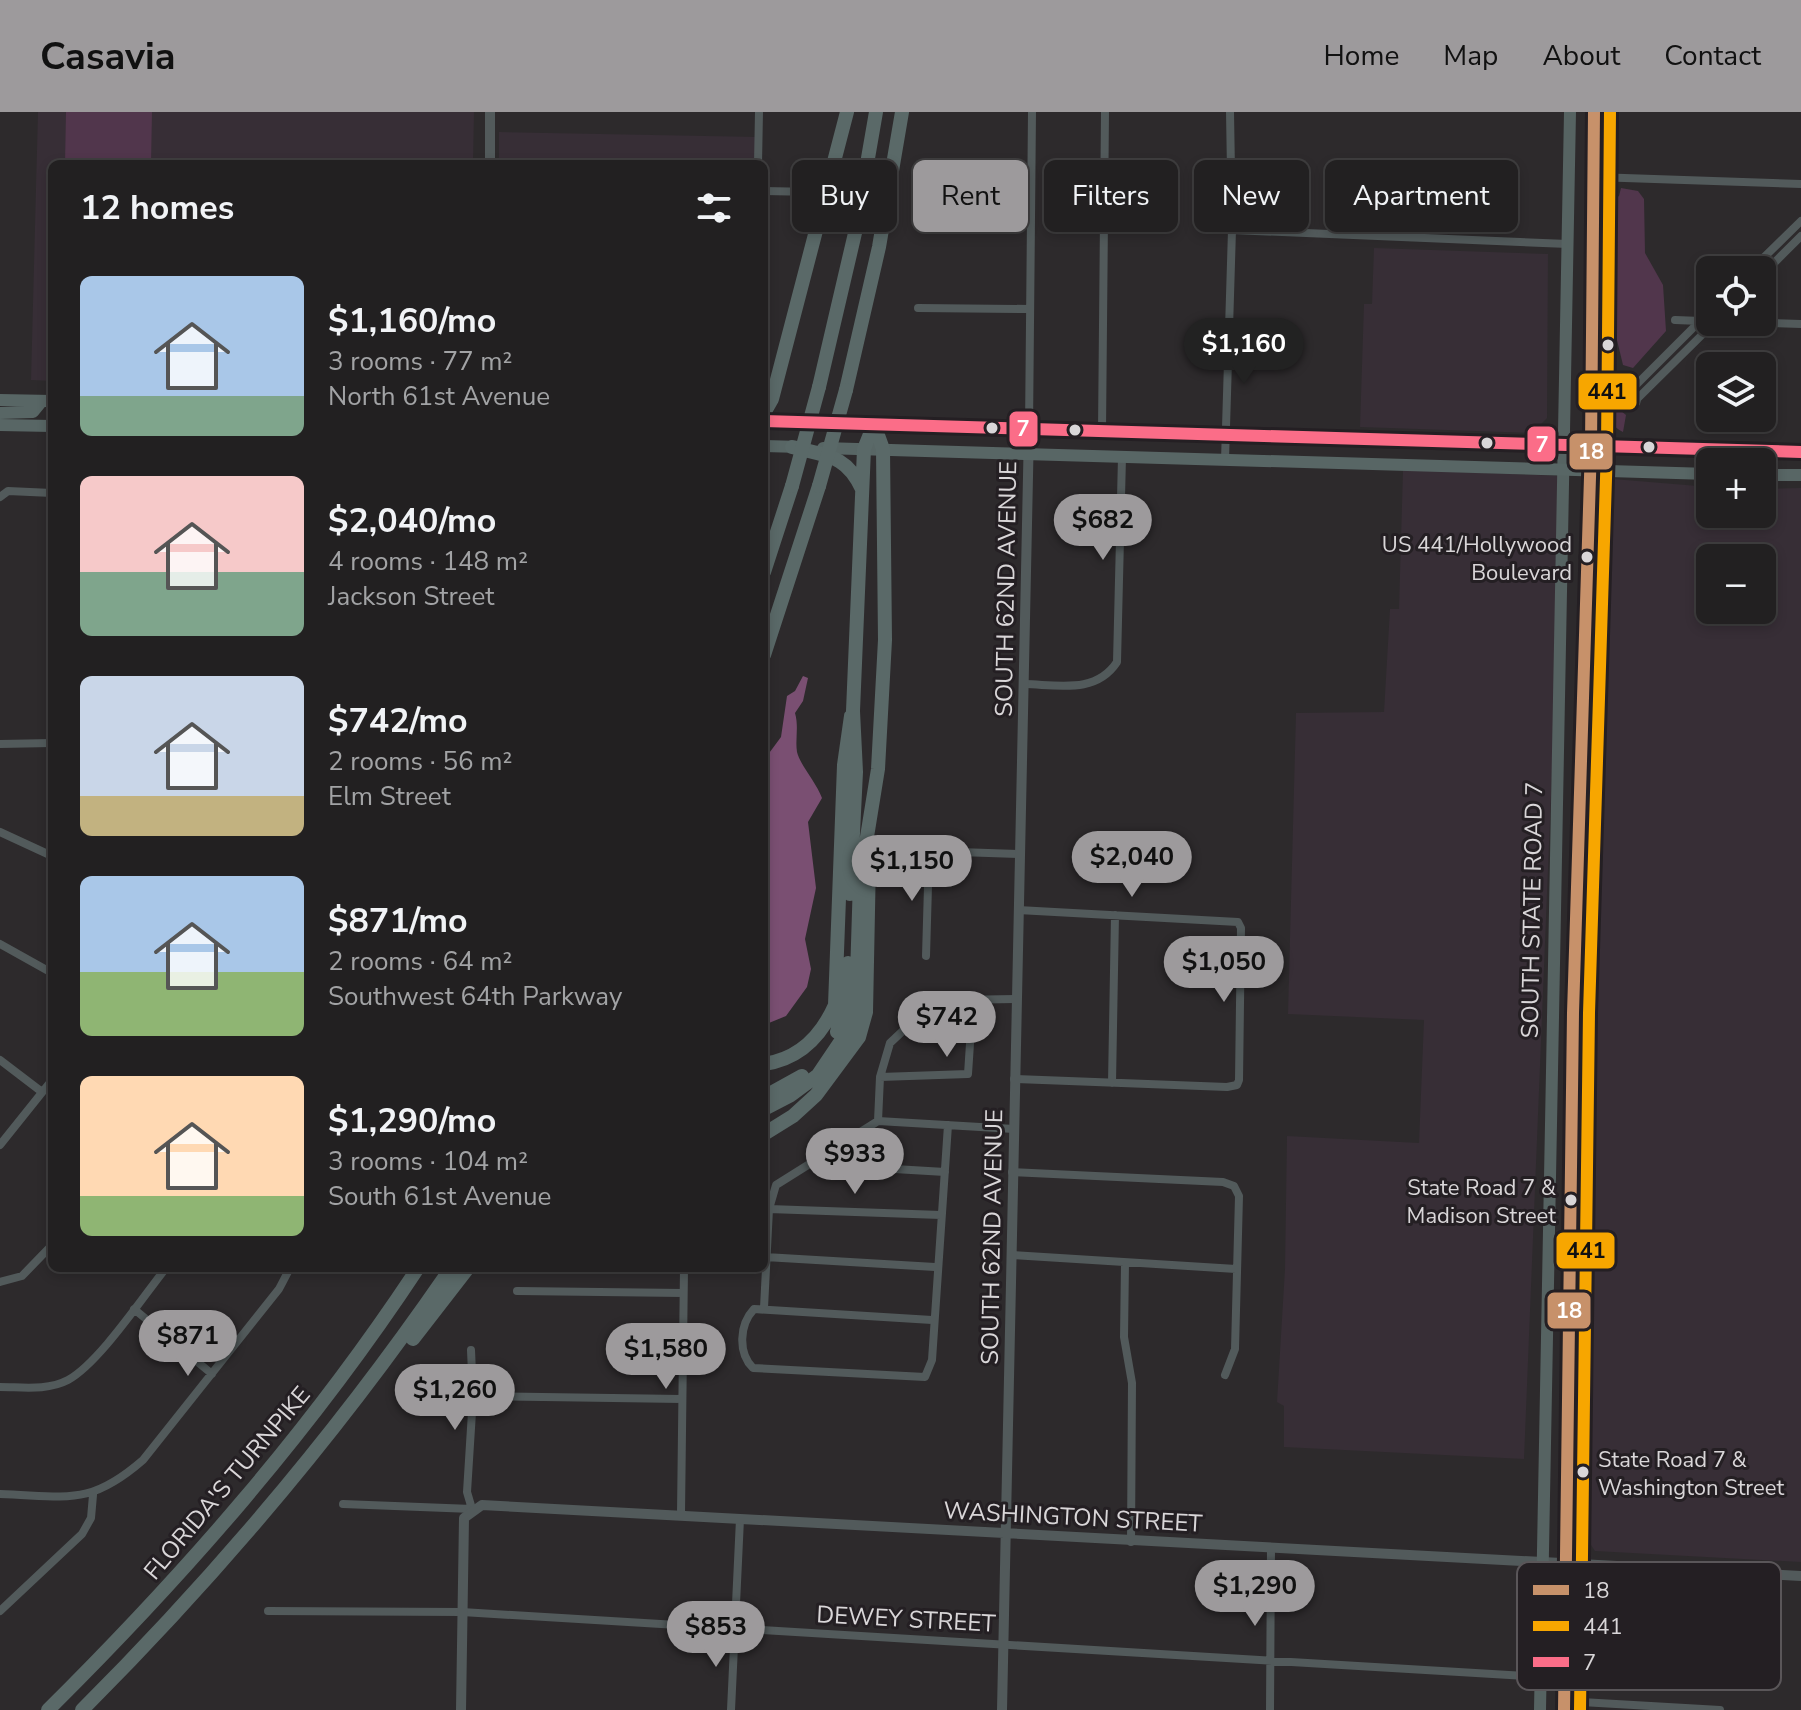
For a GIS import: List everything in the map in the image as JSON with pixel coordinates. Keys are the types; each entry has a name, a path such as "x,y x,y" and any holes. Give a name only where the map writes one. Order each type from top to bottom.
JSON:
{"highway":[{"path":"768,406 847,112"},
{"path":"768,560 819,387 855,233 876,112"},
{"path":"768,643 819,486 846,390 879,247 902,112"},
{"path":"0,400 47,401"},
{"path":"0,413 33,412 47,401"},
{"path":"768,421 1801,452"},
{"path":"768,1095 815,1067 831,1046 846,1004 856,772 853,711 864,449 874,424"},
{"path":"768,1107 818,1075 847,1032 856,1007 860,880 878,769 885,640 883,449 874,424"},
{"path":"0,425 48,426"},
{"path":"768,446 1696,474"},
{"path":"792,447 841,460 851,468 864,493"},
{"path":"1776,475 1801,475"},
{"path":"768,1063 788,1059 810,1044 826,1026 835,1005 845,754 853,711"},
{"path":"768,1132 793,1116 816,1095 859,1037 866,1012 871,881 868,839"},
{"name":"FLORIDA'S TURNPIKE","path":"48,1710 200,1554 281,1459 346,1375 415,1272"},
{"name":"FLORIDA'S TURNPIKE","path":"82,1710 218,1566 386,1363 448,1272"},
{"path":"386,1363 415,1337 465,1272"}],"main road":[{"name":"SOUTH STATE ROAD 7","path":"1544,1562 1570,112"},
{"name":"SOUTH STATE ROAD 7","path":"1565,1562 1569,1288 1591,446 1594,112"},
{"path":"1548,1245 1553,1261 1569,1288"},
{"path":"1548,1266 1569,1288"},
{"name":"SOUTH STATE ROAD 7","path":"1540,1710 1541,1690"}],"street":[{"path":"490,112 490,160"},
{"path":"758,160 759,112"},
{"path":"1029,429 1032,112"},
{"path":"1102,431 1105,112"},
{"path":"1230,112 1231,160"},
{"path":"1595,177 1801,184"},
{"path":"768,191 792,192"},
{"path":"1765,256 1801,221"},
{"path":"1225,460 1232,232"},
{"path":"1280,232 1568,244"},
{"path":"1776,261 1801,236"},
{"path":"918,308 1030,309"},
{"path":"1675,320 1696,321"},
{"path":"1776,323 1801,324"},
{"path":"1696,325 1622,396 1624,405 1632,407 1698,336"},
{"path":"1629,392 1637,399"},
{"name":"SOUTH 62ND AVENUE","path":"1002,1710 1029,429"},
{"path":"1025,684 1091,685 1108,675 1117,662 1122,457"},
{"path":"0,497 8,491 48,493"},
{"path":"0,744 48,743"},
{"path":"0,832 48,854"},
{"path":"926,956 929,851 1019,854"},
{"path":"1014,1079 1237,1085 1240,982 1241,928 1238,922 1018,910"},
{"path":"1112,1083 1115,915"},
{"path":"0,944 48,971"},
{"path":"1194,981 1240,982"},
{"path":"880,1077 968,1074 973,998"},
{"path":"878,1121 880,1077 890,1043 908,1026 933,1019 955,1000 1015,999"},
{"path":"0,1060 42,1092"},
{"path":"0,1145 48,1085"},
{"path":"768,1221 776,1185 878,1121 1014,1129"},
{"path":"932,1320 764,1308 750,1314 743,1334 745,1359 753,1368 925,1377 932,1360 935,1267 948,1125"},
{"path":"808,1164 945,1172"},
{"path":"1012,1172 1223,1182 1234,1186 1239,1196 1235,1349 1225,1375"},
{"path":"769,1209 941,1215"},
{"path":"0,1282 22,1276 48,1249"},
{"path":"1012,1255 1236,1269"},
{"path":"768,1257 935,1267"},
{"path":"1125,1263 1124,1337 1132,1383 1131,1542"},
{"path":"0,1387 44,1388 66,1381 84,1369 163,1272"},
{"path":"0,1494 93,1495 118,1482 143,1460 279,1289 288,1272"},
{"path":"681,1514 684,1272"},
{"path":"764,1308 765,1272"},
{"path":"517,1291 683,1293"},
{"path":"134,1309 212,1374"},
{"path":"461,1710 464,1518 472,1509 467,1492 473,1396 471,1350"},
{"path":"473,1396 682,1399"},
{"path":"0,1611 82,1534 91,1518 93,1495"},
{"name":"WASHINGTON STREET","path":"343,1504 472,1509 482,1505 681,1514 1131,1542 1544,1562"},
{"path":"731,1710 732,1629 740,1519"},
{"path":"1270,1710 1271,1547"},
{"name":"WASHINGTON STREET","path":"1781,1575 1801,1576"},
{"name":"DEWEY STREET","path":"268,1611 462,1612 1517,1676"},
{"path":"1564,1706 1720,1710"}],"shaded area":[{"path":"38,112 474,112 473,160 48,160 48,381 31,380"},
{"path":"66,112 152,112 151,160 65,160"},
{"path":"499,132 759,137 758,160 499,160"},
{"path":"1621,188 1638,191 1644,199 1645,253 1663,285 1666,331 1633,368 1623,365 1609,307 1612,200 1619,196"},
{"path":"1605,195 1610,218 1605,308 1603,298"},
{"path":"1374,248 1548,254 1547,418 1532,433 1360,427 1364,304 1372,304"},
{"path":"1613,392 1615,406 1626,415 1623,432 1617,429 1608,415 1608,403"},
{"path":"1403,470 1564,476 1524,1459 1284,1447 1284,1406 1277,1402 1285,1269 1287,1136 1419,1143 1424,1020 1288,1014 1296,713 1384,712 1390,609 1399,609"},
{"path":"1601,478 1696,486 1696,528 1776,528 1776,489 1801,488 1801,1562 1595,1551 1585,1536 1586,1461 1579,1434 1585,1087 1590,1067 1591,1035 1598,1024 1597,983 1588,969 1588,954 1594,933 1596,878 1602,868 1603,845 1594,832 1604,732 1597,679"},
{"path":"803,676 808,678 803,701 795,713 797,752 822,798 808,822 816,888 805,939 811,969 807,987 786,1016 768,1023 768,755 781,737 787,696 795,691"}],"transit line":[{"name":"18","path":"1566,1562 1573,1013 1591,446 1594,112"},
{"name":"441","path":"1582,1562 1589,1013 1607,447 1610,112"},
{"name":"7","path":"768,421 1801,452"},
{"name":"18","path":"1564,1690 1564,1710"},
{"name":"441","path":"1580,1690 1580,1710"}],"place":[{"name":"US 441/Hollywood Boulevard","path":"1587,557"},
{"name":"State Road 7 & Madison Street","path":"1571,1200"},
{"name":"State Road 7 & Washington Street","path":"1583,1472"}]}
